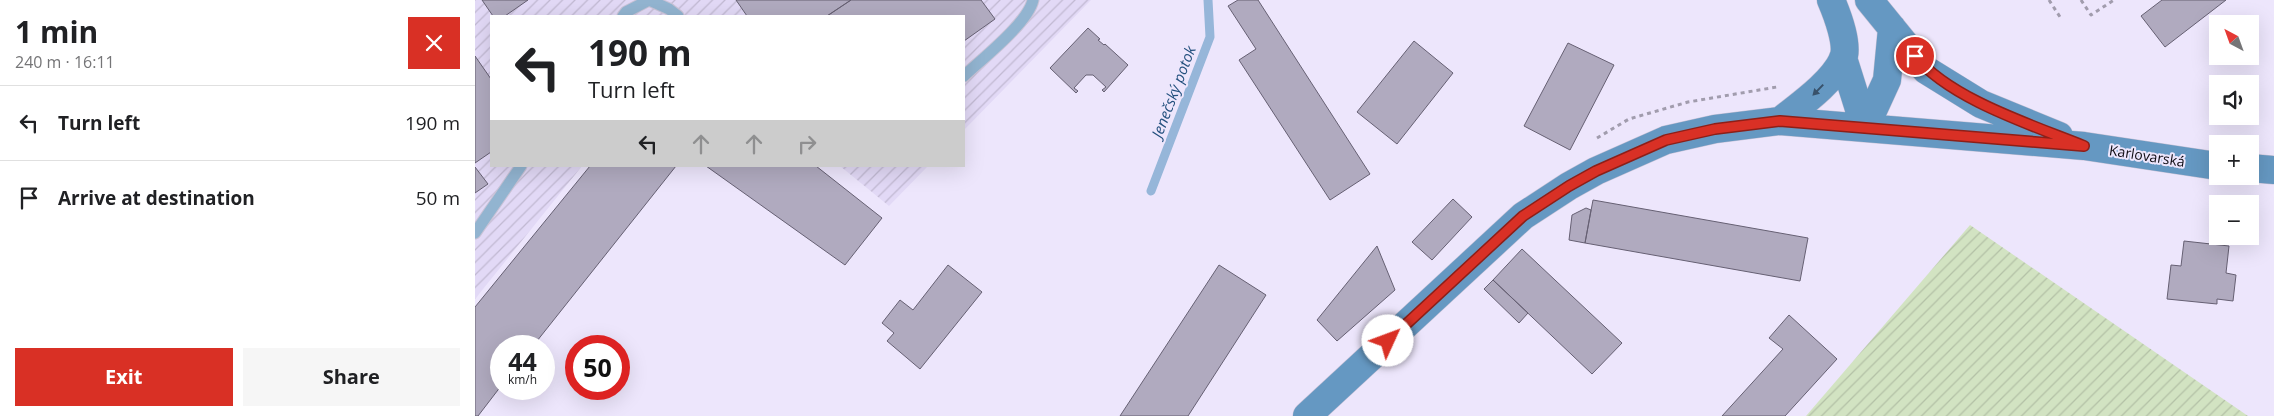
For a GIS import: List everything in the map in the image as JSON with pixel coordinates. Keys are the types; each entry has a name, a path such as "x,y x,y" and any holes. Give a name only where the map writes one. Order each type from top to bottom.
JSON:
{"main road":[{"path":"1831,0 1842,25 1843,58 1865,128"},
{"path":"1869,0 1927,70 1981,104 2084,146"},
{"path":"1865,128 1887,80 1892,28"},
{"path":"1780,121 1819,91 1843,58"},
{"name":"Karlovarská","path":"1307,416 1523,216 1562,190 1652,145 1715,129 1780,121 2084,146 2209,165"},
{"path":"2259,169 2274,170"}],"lane":[{"path":"624,15 649,0 669,9 677,15"},
{"path":"965,75 1010,33 1032,8 1033,0"},
{"path":"475,234 520,167"}],"path":[{"path":"2049,0 2062,20"},
{"path":"2081,0 2091,15 2114,0"}],"shaded area":[{"path":"475,0 1091,0 965,129 965,15 490,15 490,167 581,167 475,299"},
{"path":"841,167 927,167 889,206"}],"green space":[{"path":"1970,225 2248,416 1806,416"}],"building":[{"path":"482,0 528,0 506,15 492,15"},
{"path":"736,0 851,0 828,15 746,15"},
{"path":"851,0 981,0 995,19 965,40 965,15 828,15"},
{"path":"1238,0 1258,0 1370,174 1330,200 1239,60 1256,49 1228,6"},
{"path":"2162,0 2226,0 2165,47 2141,16"},
{"path":"1088,28 1100,39 1098,40 1128,65 1104,92 1102,90 1106,87 1093,75 1086,75 1074,88 1078,91 1076,93 1050,68"},
{"path":"1414,41 1453,73 1397,144 1357,112"},
{"path":"1568,43 1614,65 1570,150 1524,126"},
{"path":"475,56 490,78 490,153 475,163"},
{"path":"475,167 488,184 475,193"},
{"path":"589,167 675,167 542,335 490,335 490,400 478,416 475,416 475,307"},
{"path":"707,167 817,167 882,218 845,265"},
{"path":"1453,199 1472,217 1432,260 1412,242"},
{"path":"1593,200 1808,238 1800,281 1585,243"},
{"path":"1586,208 1591,210 1585,243 1569,240 1572,215"},
{"path":"2184,241 2229,246 2226,273 2236,275 2233,301 2217,299 2217,304 2167,299 2171,265 2181,266"},
{"path":"1377,246 1395,290 1337,341 1317,320"},
{"path":"1522,249 1622,343 1592,374 1493,280"},
{"path":"948,265 982,292 920,369 887,341 894,333 882,323 900,300 913,310"},
{"path":"1219,265 1266,295 1188,416 1120,416"},
{"path":"1493,280 1528,313 1519,323 1484,289"},
{"path":"1789,315 1837,359 1785,416 1722,416 1783,349 1769,338"}],"waterway":[{"name":"Jenečský potok","path":"1151,191 1210,37 1208,0"}],"route":[{"path":"1388,341 1523,216 1542,202 1596,171 1666,140 1715,129 1780,121 2084,146 1981,104 1927,70 1915,56"}]}
